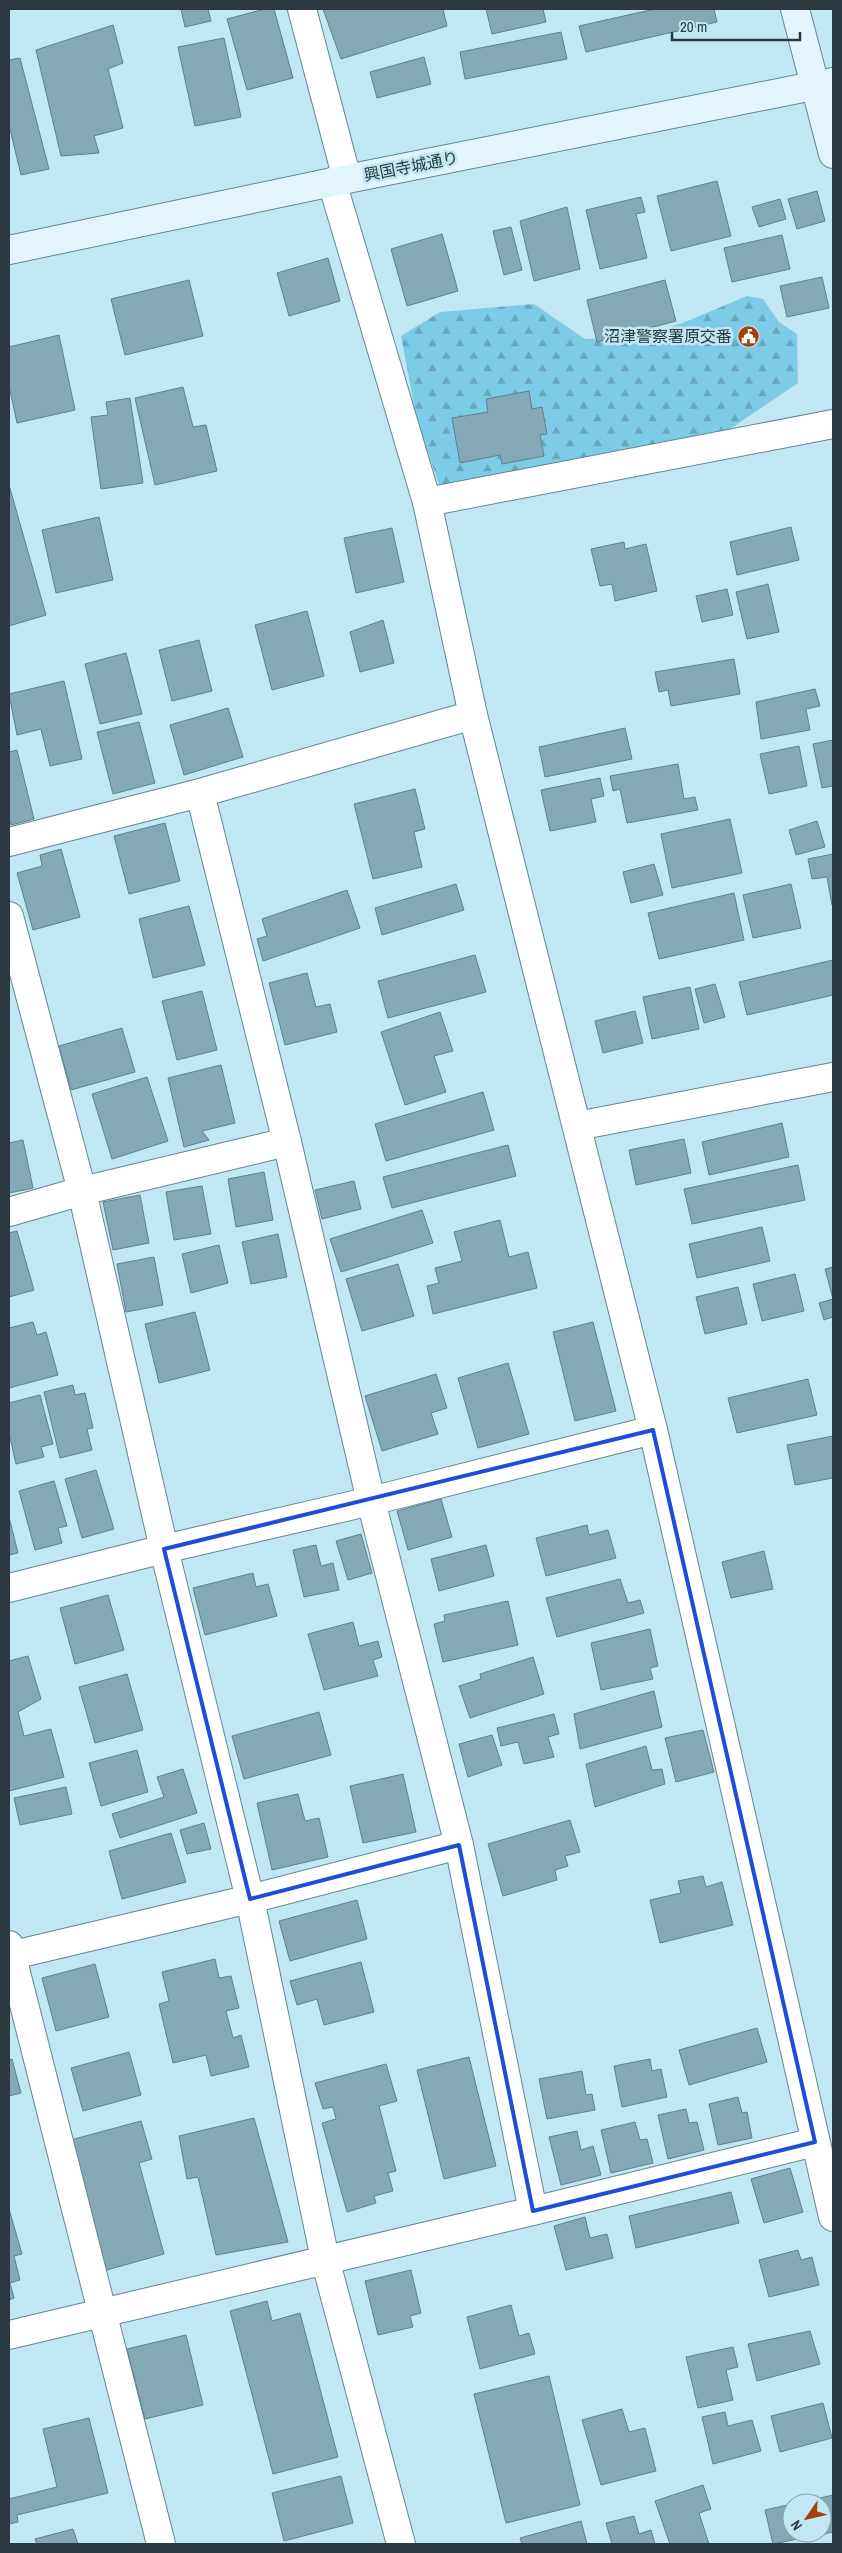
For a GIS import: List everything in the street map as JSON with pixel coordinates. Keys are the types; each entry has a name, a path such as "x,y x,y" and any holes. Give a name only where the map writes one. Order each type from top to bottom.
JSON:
{"main road":[{"path":"795,9 824,84 833,154"},
{"name":"興国寺城通り","path":"9,250 340,181 824,84"}],"street":[{"path":"302,9 340,181 427,502 473,715 653,1430 833,2217"},
{"path":"427,502 833,424"},
{"path":"9,842 200,793 473,715"},
{"path":"200,793 287,1142 371,1501 459,1845 533,2211"},
{"path":"9,916 82,1191 164,1549 250,1899 325,2259 401,2544"},
{"path":"577,1126 833,1076"},
{"path":"9,1212 82,1191 287,1142"},
{"path":"9,1588 164,1549 371,1501 653,1430"},
{"path":"161,2544 10,1952 250,1899 459,1845"},
{"path":"9,2335 815,2142"}],"highlighted area":[{"path":"653,1430 815,2142 533,2211 459,1845 250,1899 164,1549"}],"green space":[{"path":"747,296 763,299 779,322 797,334 798,383 714,440 440,487 417,421 401,336 440,312 534,304 585,339 644,336 685,322"}],"building":[{"path":"181,9 208,9 211,21 185,27"},
{"path":"265,9 274,9 293,78 247,90 227,19"},
{"path":"323,9 443,9 447,26 341,59"},
{"path":"486,9 543,9 546,22 492,34"},
{"path":"655,9 714,9 717,22 586,52 579,26"},
{"path":"113,25 123,63 108,69 123,128 94,136 99,153 61,156 36,50"},
{"path":"561,32 567,59 465,79 460,52"},
{"path":"224,38 241,117 195,126 178,47"},
{"path":"424,57 431,84 377,98 370,72"},
{"path":"20,58 49,169 21,175 9,125 9,60"},
{"path":"717,181 731,236 671,251 657,196"},
{"path":"817,191 825,221 797,229 788,199"},
{"path":"641,197 645,212 636,214 647,258 600,269 586,210"},
{"path":"780,199 786,219 759,227 752,207"},
{"path":"567,207 580,269 534,281 520,221"},
{"path":"511,227 522,270 504,275 493,231"},
{"path":"442,234 458,291 407,306 391,249"},
{"path":"782,235 790,269 732,282 724,248"},
{"path":"328,258 340,301 289,316 277,273"},
{"path":"822,277 829,308 787,317 780,286"},
{"path":"189,280 203,336 125,355 111,299"},
{"path":"665,280 676,321 597,342 587,300"},
{"path":"59,335 75,410 17,423 9,386 9,347"},
{"path":"183,387 193,427 206,425 217,471 155,485 135,398"},
{"path":"529,391 532,409 542,407 547,434 540,435 544,456 502,464 500,455 460,463 452,418 488,412 486,399"},
{"path":"130,398 143,483 101,489 91,417 108,415 106,402"},
{"path":"9,485 46,615 9,626"},
{"path":"99,517 113,580 56,593 42,530"},
{"path":"791,527 799,560 737,575 730,542"},
{"path":"392,528 404,582 356,593 344,538"},
{"path":"624,542 625,549 646,544 657,591 615,601 612,584 600,586 591,549"},
{"path":"768,584 779,632 747,639 736,592"},
{"path":"727,589 733,615 702,622 696,596"},
{"path":"307,611 324,676 272,690 255,625"},
{"path":"383,620 394,663 360,672 350,632"},
{"path":"199,640 212,691 172,701 159,650"},
{"path":"126,653 142,714 100,724 85,664"},
{"path":"734,659 740,694 671,706 668,690 659,692 655,672"},
{"path":"64,681 82,759 50,766 41,729 17,735 9,694"},
{"path":"815,689 820,706 806,709 810,730 761,739 756,702"},
{"path":"228,708 243,757 184,775 170,725"},
{"path":"139,722 155,783 113,794 97,732"},
{"path":"625,728 632,759 545,777 539,747"},
{"path":"833,740 833,786 822,788 813,744"},
{"path":"799,746 807,786 769,794 760,754"},
{"path":"17,750 34,819 11,825 9,818 9,752"},
{"path":"678,764 684,799 695,797 698,810 627,823 620,789 613,791 610,776"},
{"path":"600,778 604,796 591,799 596,822 550,831 541,790"},
{"path":"415,789 425,829 414,832 422,867 373,879 354,804"},
{"path":"730,819 742,873 672,888 661,834"},
{"path":"817,821 825,847 796,855 789,830"},
{"path":"165,823 180,881 129,894 114,836"},
{"path":"61,849 80,917 33,930 17,873 42,866 40,855"},
{"path":"833,854 832,905 827,877 812,879 808,859"},
{"path":"654,864 663,895 631,903 623,872"},
{"path":"456,884 464,910 382,935 375,908"},
{"path":"791,884 801,928 753,938 743,895"},
{"path":"347,890 360,928 263,961 257,939 267,936 262,919"},
{"path":"734,893 744,940 659,959 648,913"},
{"path":"189,906 205,965 153,978 139,919"},
{"path":"475,955 486,992 388,1018 378,981"},
{"path":"833,960 833,995 747,1015 739,982"},
{"path":"307,973 316,1007 330,1004 337,1032 285,1045 269,983"},
{"path":"715,984 725,1017 704,1023 695,989"},
{"path":"690,987 699,1029 652,1039 643,997"},
{"path":"202,991 217,1050 177,1060 162,1001"},
{"path":"635,1011 643,1043 603,1053 595,1021"},
{"path":"440,1012 453,1051 434,1056 446,1092 405,1105 381,1032"},
{"path":"122,1028 135,1072 71,1090 59,1046"},
{"path":"221,1065 235,1123 202,1131 209,1140 184,1147 168,1078"},
{"path":"147,1077 168,1141 112,1159 92,1094"},
{"path":"483,1092 494,1130 386,1161 375,1124"},
{"path":"782,1123 789,1157 709,1175 702,1142"},
{"path":"684,1139 691,1173 636,1185 629,1150"},
{"path":"23,1140 33,1188 9,1193 9,1143"},
{"path":"508,1145 516,1176 392,1208 383,1177"},
{"path":"798,1165 805,1200 692,1224 684,1189"},
{"path":"264,1172 273,1220 236,1227 228,1179"},
{"path":"354,1181 361,1209 322,1219 315,1190"},
{"path":"202,1186 211,1234 174,1240 166,1192"},
{"path":"140,1195 149,1243 113,1250 103,1202"},
{"path":"422,1210 433,1243 341,1272 330,1239"},
{"path":"500,1220 509,1257 528,1252 537,1288 433,1314 427,1286 439,1283 435,1268 462,1261 454,1232"},
{"path":"762,1227 770,1261 697,1278 689,1244"},
{"path":"17,1231 34,1290 9,1297 9,1233"},
{"path":"278,1234 287,1277 251,1284 242,1242"},
{"path":"219,1245 228,1283 191,1293 182,1254"},
{"path":"154,1257 163,1305 126,1312 117,1264"},
{"path":"398,1264 414,1316 362,1331 346,1279"},
{"path":"833,1267 833,1299 825,1269"},
{"path":"795,1274 804,1311 762,1321 753,1284"},
{"path":"738,1287 747,1324 705,1334 696,1297"},
{"path":"833,1299 833,1317 824,1320 819,1303"},
{"path":"195,1312 210,1370 159,1383 145,1324"},
{"path":"33,1322 37,1335 46,1332 58,1375 9,1388 9,1328"},
{"path":"593,1322 616,1411 575,1421 553,1332"},
{"path":"508,1363 529,1434 478,1448 458,1378"},
{"path":"436,1374 447,1408 431,1413 438,1434 382,1451 365,1396"},
{"path":"808,1379 817,1415 737,1433 728,1398"},
{"path":"73,1385 75,1395 85,1393 93,1428 87,1429 92,1450 60,1458 44,1392"},
{"path":"40,1395 53,1444 41,1447 44,1457 16,1464 9,1433 9,1403"},
{"path":"833,1436 833,1478 795,1485 787,1445"},
{"path":"96,1470 114,1529 82,1538 65,1479"},
{"path":"54,1481 67,1526 58,1528 62,1543 35,1550 19,1491"},
{"path":"441,1499 452,1537 408,1550 397,1511"},
{"path":"9,1517 18,1553 9,1555"},
{"path":"587,1525 589,1535 608,1530 616,1558 546,1576 536,1538"},
{"path":"361,1534 372,1573 348,1580 336,1541"},
{"path":"316,1545 321,1566 333,1563 339,1590 304,1597 293,1550"},
{"path":"486,1545 494,1576 439,1591 431,1559"},
{"path":"764,1551 773,1589 731,1598 722,1562"},
{"path":"253,1573 256,1587 268,1584 277,1616 205,1635 193,1588"},
{"path":"620,1579 628,1603 640,1600 644,1613 557,1637 546,1598"},
{"path":"108,1595 124,1650 75,1664 60,1608"},
{"path":"508,1601 518,1645 443,1662 434,1624 445,1621 444,1615"},
{"path":"353,1622 359,1646 378,1641 382,1657 373,1660 378,1676 324,1690 308,1634"},
{"path":"650,1629 658,1666 650,1668 653,1679 601,1690 591,1643"},
{"path":"28,1656 41,1699 18,1712 24,1736 51,1729 64,1777 9,1791 9,1661"},
{"path":"533,1657 544,1694 470,1718 459,1686 481,1679 480,1674"},
{"path":"127,1674 143,1730 95,1743 79,1687"},
{"path":"654,1691 662,1727 580,1749 574,1714"},
{"path":"319,1712 331,1755 244,1779 232,1736"},
{"path":"554,1714 559,1734 548,1737 554,1757 524,1764 518,1742 501,1746 497,1728"},
{"path":"703,1730 714,1772 676,1782 665,1738"},
{"path":"492,1735 502,1765 468,1777 459,1744"},
{"path":"646,1746 652,1770 662,1769 665,1784 595,1807 586,1764"},
{"path":"137,1750 148,1792 101,1806 89,1763"},
{"path":"183,1769 197,1813 120,1838 112,1814 164,1797 157,1777"},
{"path":"403,1774 416,1832 363,1843 350,1786"},
{"path":"66,1787 72,1814 20,1825 14,1798"},
{"path":"298,1794 305,1821 319,1818 328,1857 272,1870 257,1803"},
{"path":"570,1820 580,1852 565,1856 568,1866 555,1870 557,1880 503,1896 488,1844"},
{"path":"204,1823 211,1849 187,1854 180,1830"},
{"path":"171,1833 186,1882 122,1899 109,1851"},
{"path":"703,1876 706,1887 722,1882 733,1925 660,1943 650,1900 681,1893 678,1881"},
{"path":"357,1900 367,1939 290,1961 279,1921"},
{"path":"215,1959 219,1978 231,1976 239,2008 226,2011 233,2038 241,2035 249,2067 211,2076 206,2055 173,2063 159,2004 169,2001 162,1972"},
{"path":"361,1962 374,2012 324,2025 317,1999 297,2005 290,1981"},
{"path":"95,1964 109,2017 56,2031 42,1978"},
{"path":"757,2028 767,2062 689,2085 679,2050"},
{"path":"129,2052 141,2095 83,2111 71,2068"},
{"path":"469,2057 496,2166 444,2179 417,2070"},
{"path":"12,2059 21,2093 9,2096 9,2060"},
{"path":"650,2059 652,2071 661,2069 667,2097 622,2107 614,2066"},
{"path":"386,2064 397,2101 379,2106 396,2171 388,2173 393,2191 374,2196 376,2203 347,2212 322,2123 336,2119 333,2107 323,2109 315,2083"},
{"path":"582,2071 586,2095 592,2094 595,2110 547,2119 539,2079"},
{"path":"738,2097 742,2113 747,2112 752,2138 718,2145 709,2104"},
{"path":"686,2109 689,2123 697,2122 704,2150 668,2159 658,2115"},
{"path":"254,2118 288,2242 216,2255 198,2177 187,2179 179,2136"},
{"path":"141,2121 152,2159 139,2163 164,2254 103,2271 67,2141"},
{"path":"635,2122 640,2140 647,2139 653,2163 611,2173 601,2130"},
{"path":"577,2131 581,2150 593,2146 601,2175 561,2185 549,2137"},
{"path":"790,2168 803,2212 764,2223 751,2179"},
{"path":"731,2192 739,2223 636,2248 629,2216"},
{"path":"9,2209 22,2254 14,2256 20,2280 10,2283 14,2298 9,2300"},
{"path":"585,2217 590,2238 607,2234 613,2258 566,2270 554,2226"},
{"path":"798,2250 801,2260 812,2257 819,2285 769,2297 759,2260"},
{"path":"411,2270 421,2313 410,2316 413,2327 378,2335 365,2281"},
{"path":"267,2301 272,2321 300,2313 338,2457 273,2474 230,2311"},
{"path":"511,2305 519,2336 529,2333 535,2354 480,2369 467,2317"},
{"path":"810,2331 820,2364 757,2381 748,2344"},
{"path":"186,2335 203,2405 145,2419 127,2349"},
{"path":"733,2347 738,2367 726,2370 733,2400 698,2408 686,2357"},
{"path":"549,2376 580,2505 506,2523 474,2394"},
{"path":"823,2403 832,2438 780,2452 771,2416"},
{"path":"622,2409 629,2432 645,2428 656,2471 601,2485 582,2420"},
{"path":"725,2412 728,2426 752,2420 761,2451 713,2464 702,2417"},
{"path":"89,2418 108,2493 17,2515 18,2522 9,2524 9,2499 57,2487 43,2429"},
{"path":"341,2476 353,2523 284,2541 272,2493"},
{"path":"703,2485 711,2509 699,2513 709,2544 670,2544 655,2501"},
{"path":"832,2495 833,2495 832,2532"},
{"path":"782,2506 782,2542 773,2544 765,2510"},
{"path":"634,2516 639,2534 651,2530 655,2544 612,2544 606,2523"},
{"path":"581,2521 587,2544 522,2544 520,2538"},
{"path":"73,2529 78,2544 37,2544 35,2539"}],"place":[{"name":"沼津警察署原交番","path":"748,336"}]}
